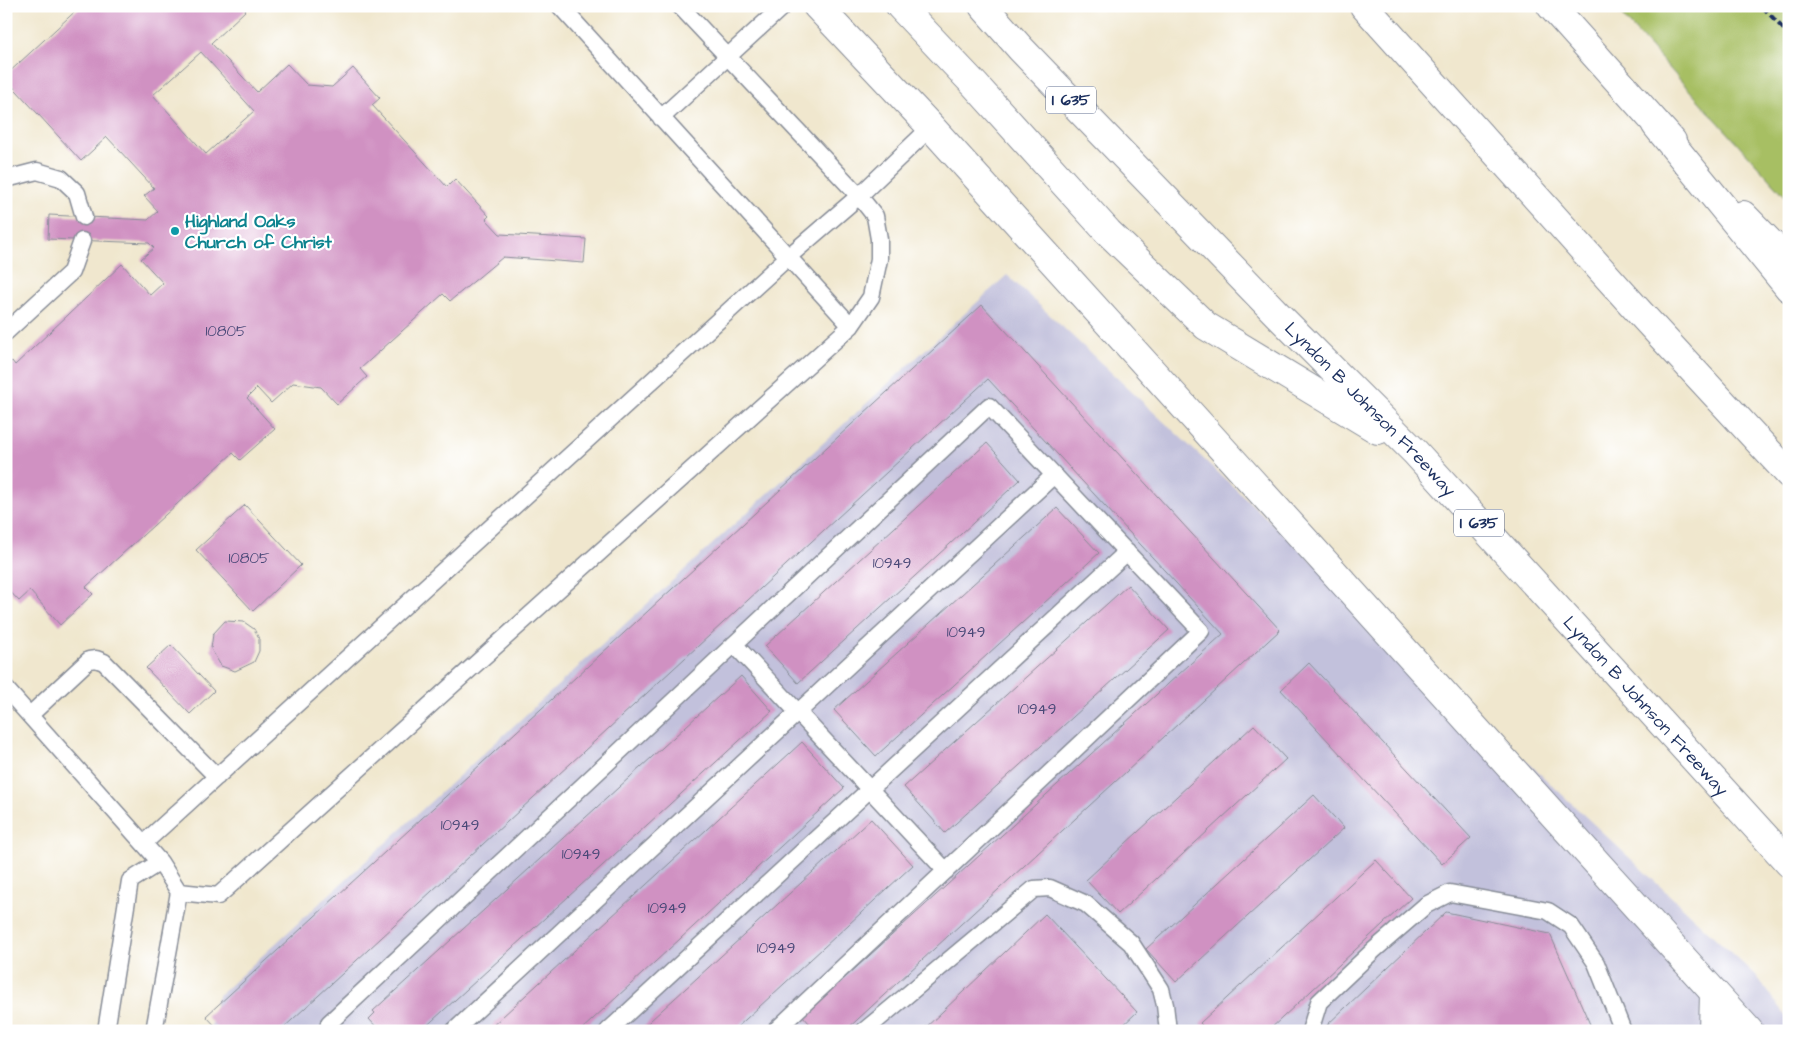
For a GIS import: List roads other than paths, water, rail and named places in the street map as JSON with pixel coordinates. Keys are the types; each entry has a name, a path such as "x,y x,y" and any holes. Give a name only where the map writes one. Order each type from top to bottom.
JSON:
{"main road":[{"path":"817,6 931,127 1749,1031"},
{"path":"900,6 975,85 1108,232 1206,326 1415,452"},
{"name":"Lyndon B Johnson Freeway","path":"983,6 1021,49 1271,308 1415,452 1789,863"},
{"path":"1364,6 1633,305 1789,474"},
{"path":"1551,6 1656,126 1789,288"},
{"path":"1656,126 1789,262"},
{"path":"1713,1031 1714,993"}],"lane":[{"path":"560,6 850,326"},
{"path":"178,892 218,896 850,326 871,298 879,259 879,239 875,216 859,196 680,6"},
{"path":"661,118 784,6"},
{"path":"144,843 788,257 859,196 931,127"},
{"path":"6,179 37,170 61,178 76,193 84,217"},
{"path":"6,332 70,272 82,240"},
{"path":"328,1031 329,1023 989,406 1201,631 774,1031"},
{"path":"454,1031 1054,475"},
{"path":"608,1031 1127,552"},
{"path":"734,644 946,870"},
{"path":"30,715 89,660 96,659 104,662 217,777"},
{"path":"6,689 144,843 160,862 178,892 154,1031"},
{"path":"106,1031 130,880 160,862"},
{"path":"864,1031 1034,889 1050,888 1086,904 1131,943 1161,989 1168,1031"},
{"path":"1310,1031 1319,1002 1374,950 1426,905 1450,893 1548,911 1571,926 1596,963 1624,1031"}],"railway":[{"path":"1762,6 1789,35"}],"place":[{"name":"Highland Oaks Church of Christ","path":"175,231"}]}
